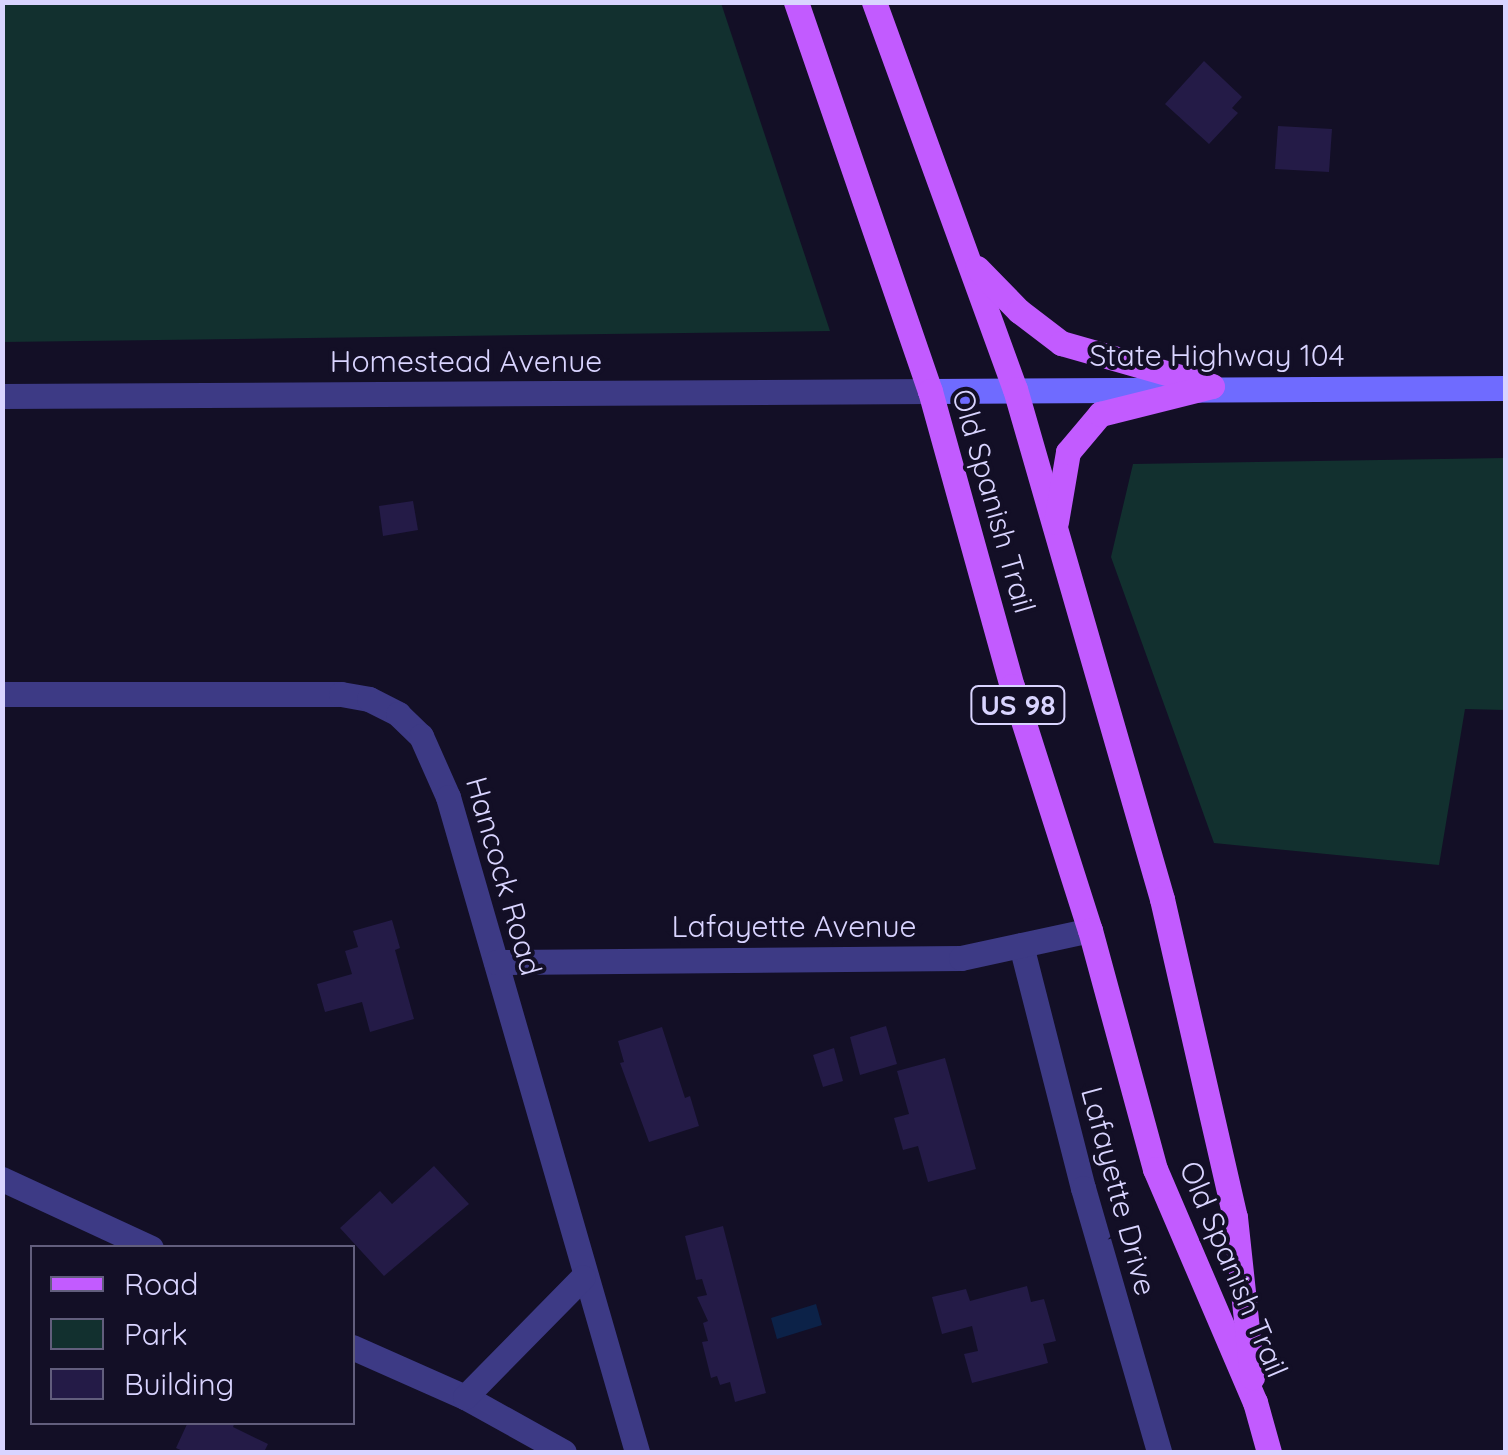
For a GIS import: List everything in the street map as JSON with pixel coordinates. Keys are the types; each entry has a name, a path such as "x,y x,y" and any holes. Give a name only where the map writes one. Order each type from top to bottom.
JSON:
{"main road":[{"name":"Old Spanish Trail","path":"796,2 930,391 1012,686 1090,930 1155,1169 1255,1402"},
{"name":"Old Spanish Trail","path":"874,2 1015,389 1162,899 1235,1217 1255,1402"},
{"path":"972,263 1019,311 1061,343 1212,386"},
{"name":"State Highway 104","path":"930,391 1212,386 1506,388"},
{"path":"1055,530 1068,452 1100,414 1212,386"},
{"name":"US 98","path":"1255,1402 1268,1452"}],"street":[{"name":"Homestead Avenue","path":"2,396 930,391"},
{"name":"Hancock Road","path":"2,694 342,694 370,698 398,714 421,736 437,764 583,1277 637,1452"},
{"name":"Lafayette Avenue","path":"496,962 961,958 1090,930"},
{"name":"Lafayette Drive","path":"1021,946 1083,1188 1160,1452"},
{"path":"2,1178 144,1245"},
{"path":"465,1397 583,1277"},
{"path":"355,1348 465,1397 564,1452"}],"green space":[{"path":"2,3 721,3 830,331 3,342"},
{"path":"1505,458 1505,710 1465,709 1439,865 1214,843 1111,557 1133,464"}],"water":[{"path":"816,1304 822,1325 777,1339 771,1318"}],"building":[{"path":"1204,61 1242,97 1232,108 1238,113 1209,144 1165,104"},
{"path":"1278,126 1332,129 1329,172 1275,169"},
{"path":"413,501 418,530 383,536 379,506"},
{"path":"392,920 400,948 395,950 414,1019 370,1032 362,1002 325,1012 317,984 352,974 345,951 358,947 353,931"},
{"path":"886,1026 897,1064 860,1075 850,1037"},
{"path":"662,1027 685,1098 690,1096 699,1126 649,1142 620,1063 624,1062 618,1041"},
{"path":"834,1048 843,1081 823,1087 813,1055"},
{"path":"945,1058 976,1169 928,1182 918,1146 903,1150 894,1118 909,1114 897,1071"},
{"path":"434,1166 469,1204 384,1276 340,1228 380,1191 392,1204"},
{"path":"723,1226 766,1393 735,1402 730,1382 720,1385 717,1376 711,1378 702,1342 708,1341 703,1323 708,1321 697,1297 707,1295 702,1279 696,1280 685,1236"},
{"path":"1027,1286 1031,1302 1044,1299 1056,1341 1043,1344 1048,1363 972,1383 964,1354 978,1351 972,1326 942,1334 932,1297 966,1289 970,1301"},
{"path":"187,1425 234,1425 268,1444 264,1452 185,1452 176,1448"}]}
